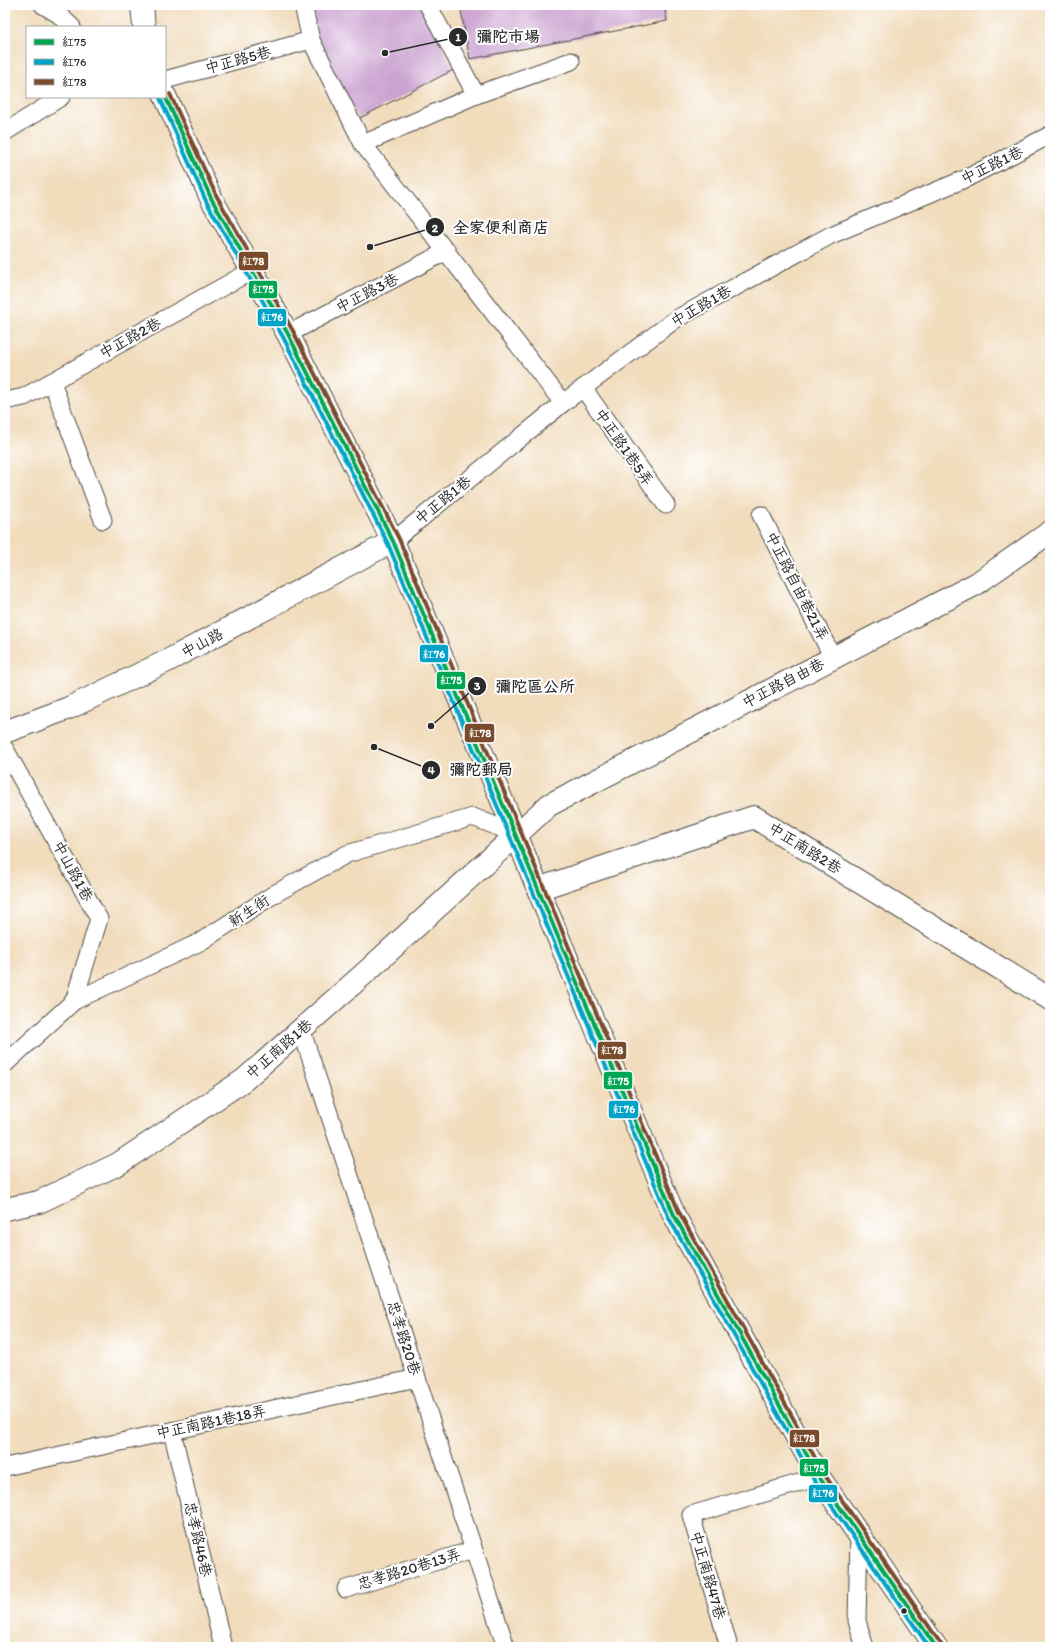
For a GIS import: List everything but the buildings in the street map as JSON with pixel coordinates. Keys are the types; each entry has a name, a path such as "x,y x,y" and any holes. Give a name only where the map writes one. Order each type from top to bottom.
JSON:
{"street":[{"path":"142,5 144,26"},
{"path":"166,98 211,198 288,334 393,541 674,1215 819,1477 936,1647"},
{"name":"中正路自由巷","path":"516,834 549,805 976,584 1050,532"},
{"name":"中山路","path":"5,732 69,708 167,661 393,541"},
{"name":"中正南路2巷","path":"538,889 754,817 1050,999"},
{"name":"中正南路1巷","path":"5,1210 39,1202 118,1164 244,1080 365,973 516,834"}],"lane":[{"path":"43,5 58,14 71,26"},
{"path":"303,5 311,40 363,144 563,403"},
{"path":"428,5 476,95"},
{"name":"中正路5巷","path":"166,80 311,40"},
{"path":"363,144 476,95 571,61"},
{"path":"5,132 59,98"},
{"name":"中正路1巷","path":"393,541 563,403 676,319 830,235 967,178 1050,135"},
{"name":"中正路3巷","path":"288,334 447,251"},
{"name":"中正路2巷","path":"5,401 24,397 253,270"},
{"path":"52,382 104,520"},
{"name":"中正路1巷5弄","path":"583,388 666,505"},
{"name":"中正路自由巷21弄","path":"761,515 833,658"},
{"name":"中山路1巷","path":"5,749 99,918 74,1001"},
{"name":"新生街","path":"5,1064 74,1001 200,942 276,893 347,854 473,817 516,834"},
{"name":"忠孝路20巷","path":"301,1029 506,1647"},
{"name":"中正南路1巷18弄","path":"5,1467 417,1378"},
{"name":"忠孝路46巷","path":"172,1431 223,1647"},
{"name":"中正南路47巷","path":"729,1647 691,1515 819,1477"},
{"path":"859,1535 857,1621 865,1647"},
{"name":"忠孝路20巷13弄","path":"346,1589 473,1550"}],"transit line":[{"name":"紅78","path":"170,94 216,195 293,331 399,539 679,1212 824,1474 941,1644"},
{"name":"紅76","path":"160,98 206,201 283,337 388,544 669,1218 814,1480 929,1647"},
{"name":"紅75","path":"166,98 211,198 288,334 393,541 674,1215 819,1477 936,1647"}],"place":[{"name":"彌陀市場","path":"385,53"},
{"name":"全家便利商店","path":"370,247"},
{"name":"彌陀區公所","path":"431,726"},
{"name":"彌陀郵局","path":"374,747"}]}
